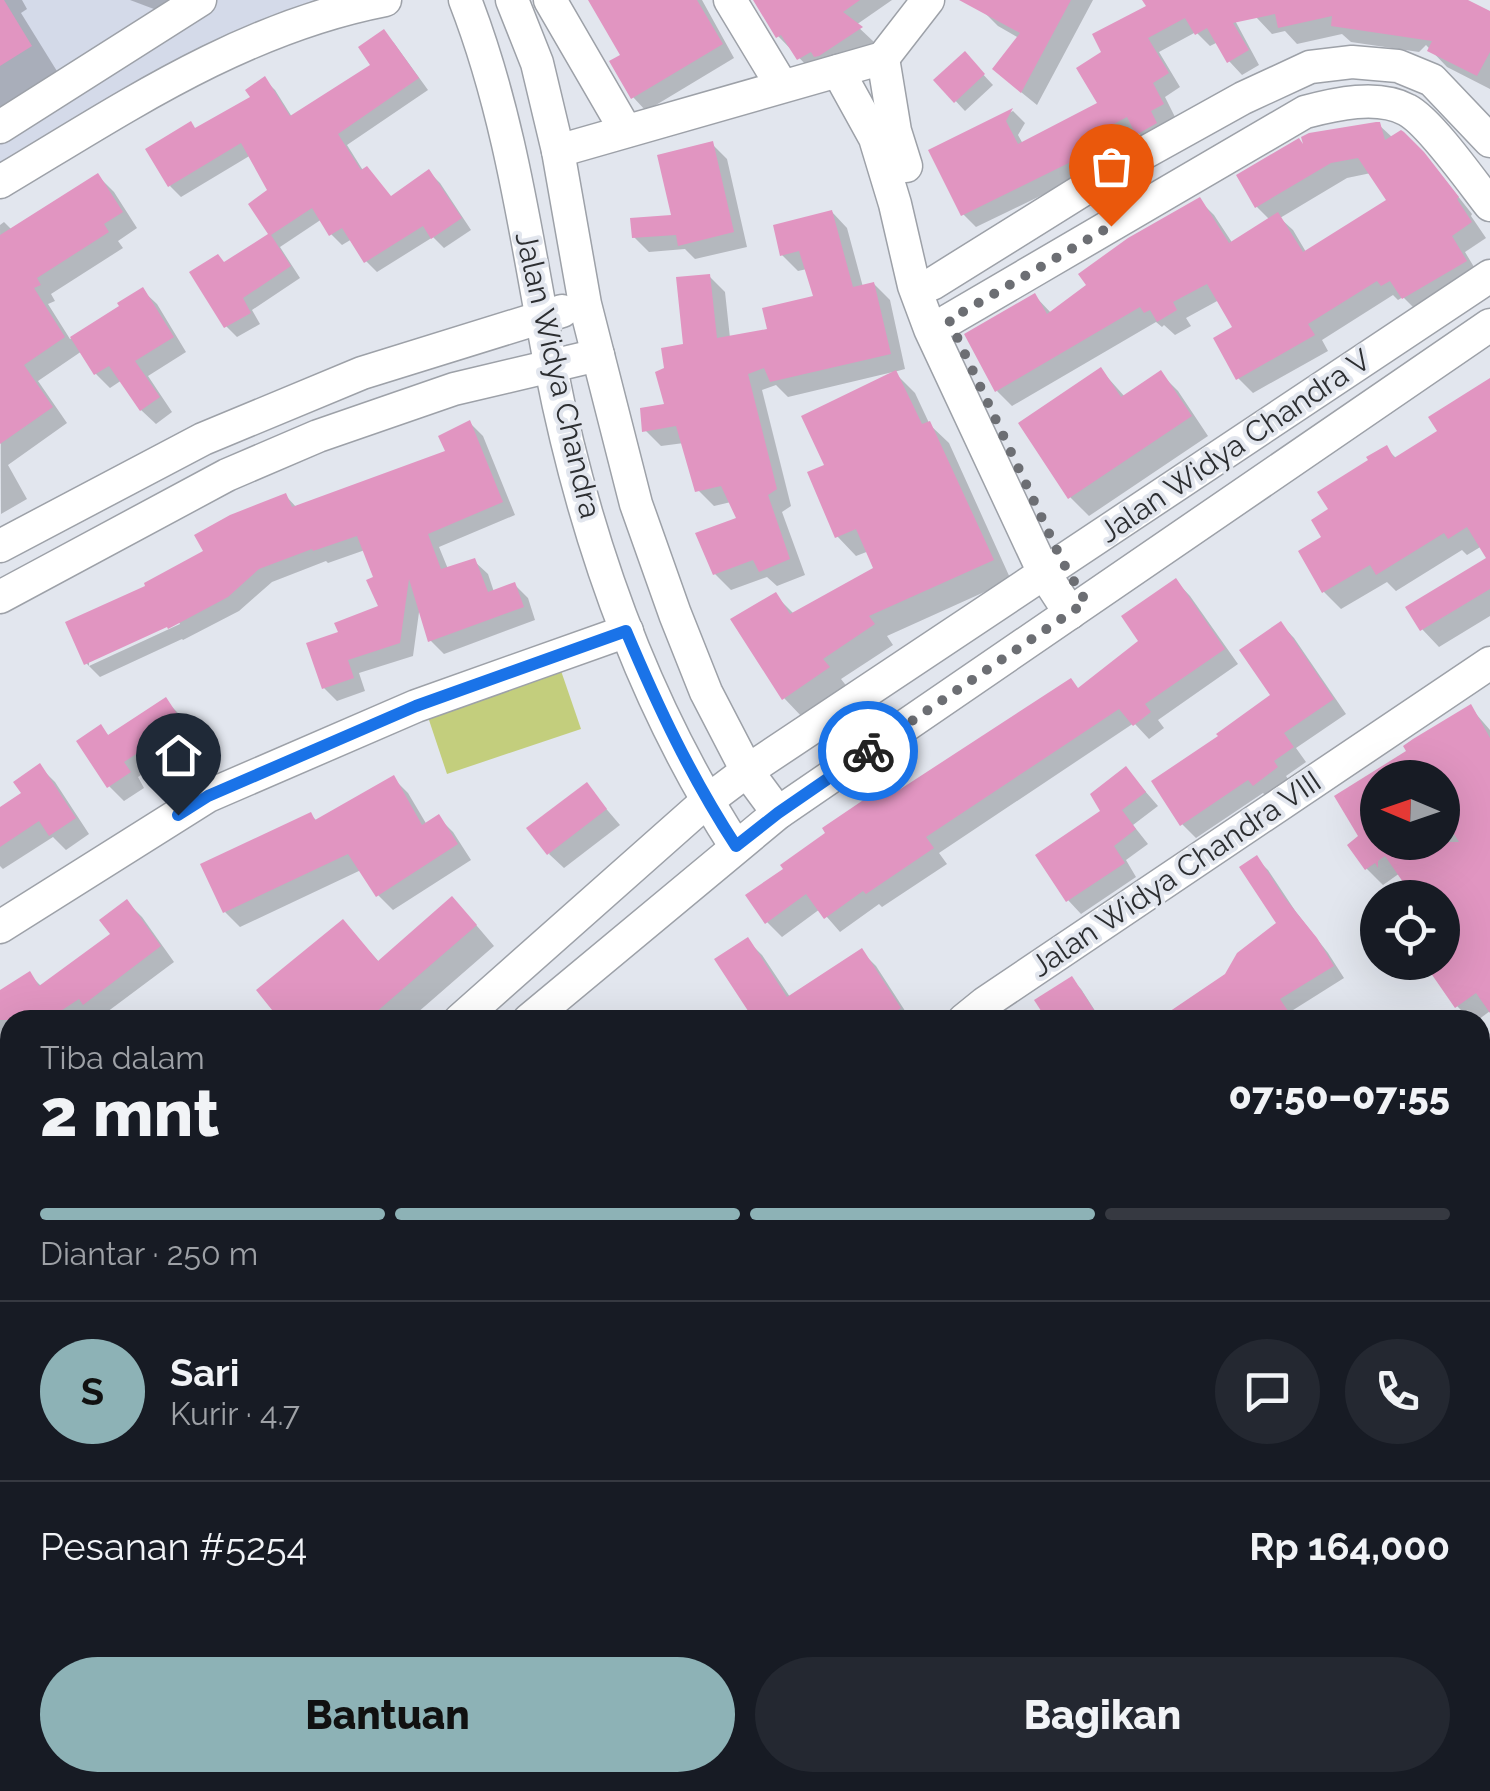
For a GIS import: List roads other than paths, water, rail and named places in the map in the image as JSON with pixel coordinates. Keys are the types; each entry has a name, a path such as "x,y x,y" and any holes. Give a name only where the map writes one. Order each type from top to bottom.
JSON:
{"street":[{"path":"0,127 200,0"},
{"path":"0,182 214,57 257,38 385,0"},
{"name":"Jalan Widya Chandra","path":"465,0 500,107 551,367 586,510 626,631 663,718 706,802 736,846"},
{"name":"Jalan Widya Chandra","path":"512,0 537,63 558,150 586,304 636,504 706,692 747,770 778,813"},
{"path":"550,0 626,131"},
{"path":"730,0 782,86"},
{"path":"558,150 883,58 928,0"},
{"path":"883,58 895,130 916,200 932,284 1053,567"},
{"path":"932,284 1143,154 1243,98 1310,67 1352,62 1398,66 1432,80 1490,141"},
{"path":"838,71 875,138 914,286 930,329 1053,567 1078,607"},
{"path":"949,320 1305,112 1336,104 1370,102 1404,108 1422,121 1490,205"},
{"name":"Jalan Widya Chandra V","path":"471,1010 747,770 1490,276"},
{"path":"0,546 204,439 362,373 586,304"},
{"name":"Jalan Widya Chandra V","path":"542,1010 778,813 1490,325"},
{"path":"0,597 227,475 318,436 454,389 598,355"},
{"path":"0,927 208,796 416,706 626,631"},
{"name":"Jalan Widya Chandra VIII","path":"985,1010 1490,662"}]}
